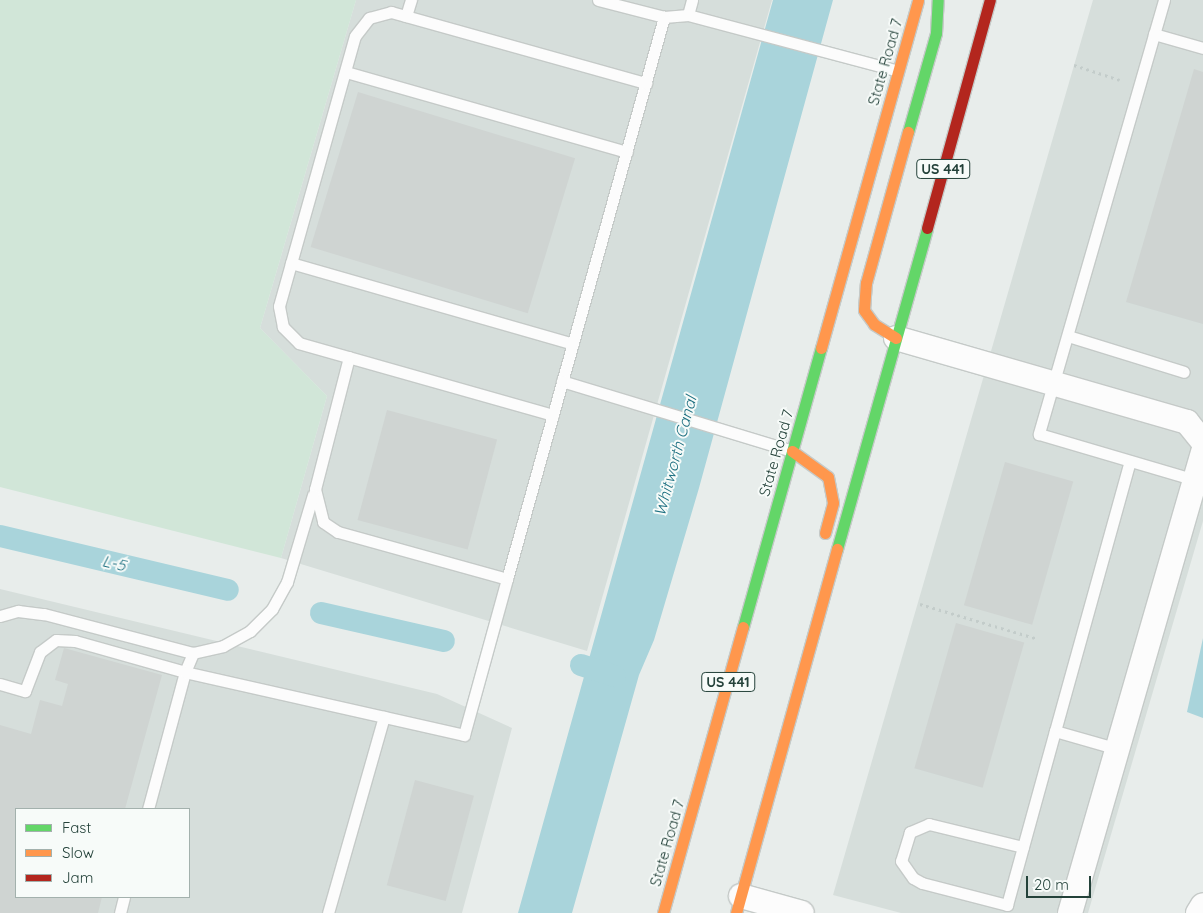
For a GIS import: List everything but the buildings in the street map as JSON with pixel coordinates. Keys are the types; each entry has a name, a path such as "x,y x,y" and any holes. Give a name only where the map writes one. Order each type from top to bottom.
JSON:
{"main road":[{"name":"State Road 7","path":"663,913 918,0"},
{"path":"896,338 874,324 864,310 866,283 936,33 938,0"},
{"name":"US 441","path":"738,904 990,0"},
{"path":"792,451 818,466 828,477 833,503 821,547"},
{"path":"811,641 814,583"}],"street":[{"path":"896,338 1186,422 1203,442"},
{"path":"1070,913 1203,452"},
{"path":"738,904 802,913"},
{"path":"1198,913 1203,904"}],"lane":[{"path":"406,16 410,0"},
{"path":"598,0 664,17 688,16 760,32 898,71"},
{"path":"688,16 692,0"},
{"path":"1164,0 1055,384 1039,434 1195,480"},
{"path":"553,414 299,343 283,327 279,306 291,263 355,36 369,18 391,12 646,83"},
{"path":"0,684 25,691 40,652 56,640 66,639 185,672 464,735 664,17"},
{"path":"1154,34 1203,48"},
{"path":"346,72 627,152"},
{"path":"291,263 573,344"},
{"path":"1068,336 1184,372"},
{"path":"0,616 18,611 44,614 193,653 223,646 250,631 272,609 287,582 349,357"},
{"path":"562,381 792,451"},
{"path":"1023,848 929,824 910,832 902,860 909,874 922,883 1007,905 1023,848 1130,461"},
{"path":"314,489 323,522 338,532 508,579"},
{"path":"148,808 185,672 193,653"},
{"path":"330,913 384,717"},
{"path":"1055,731 1118,750"},
{"path":"120,913 124,898"}],"path":[{"path":"1074,66 1120,80"},
{"path":"920,604 1038,638"}],"shaded area":[{"path":"356,0 772,0 587,651 281,558 327,396 260,328"},
{"path":"1093,0 1203,0 1203,521 1088,913 901,913 833,895"},
{"path":"0,589 437,694 512,728 462,913 0,913"}],"green space":[{"path":"0,0 356,0 260,328 327,396 281,558 0,487"}],"water":[{"name":"Whitworth Canal","path":"773,0 833,0 699,488 654,640 639,675 572,913 518,913"},
{"path":"1203,638 1203,718 1187,712"}],"waterway":[{"name":"L-5","path":"0,536 228,590"},
{"name":"L-5","path":"321,613 444,641"},
{"name":"L-5","path":"581,665 615,676"}],"traffic: fast":[{"path":"908,132 936,33 938,0"},
{"path":"837,549 927,228"},
{"path":"743,627 821,348"}],"traffic: slow":[{"path":"821,348 918,0"},
{"path":"896,338 874,324 864,310 866,283 908,132"},
{"path":"792,451 828,477 833,503 825,533"},
{"path":"736,913 837,549"},
{"path":"663,913 743,627"}],"traffic: jam":[{"path":"927,228 990,0"}]}
